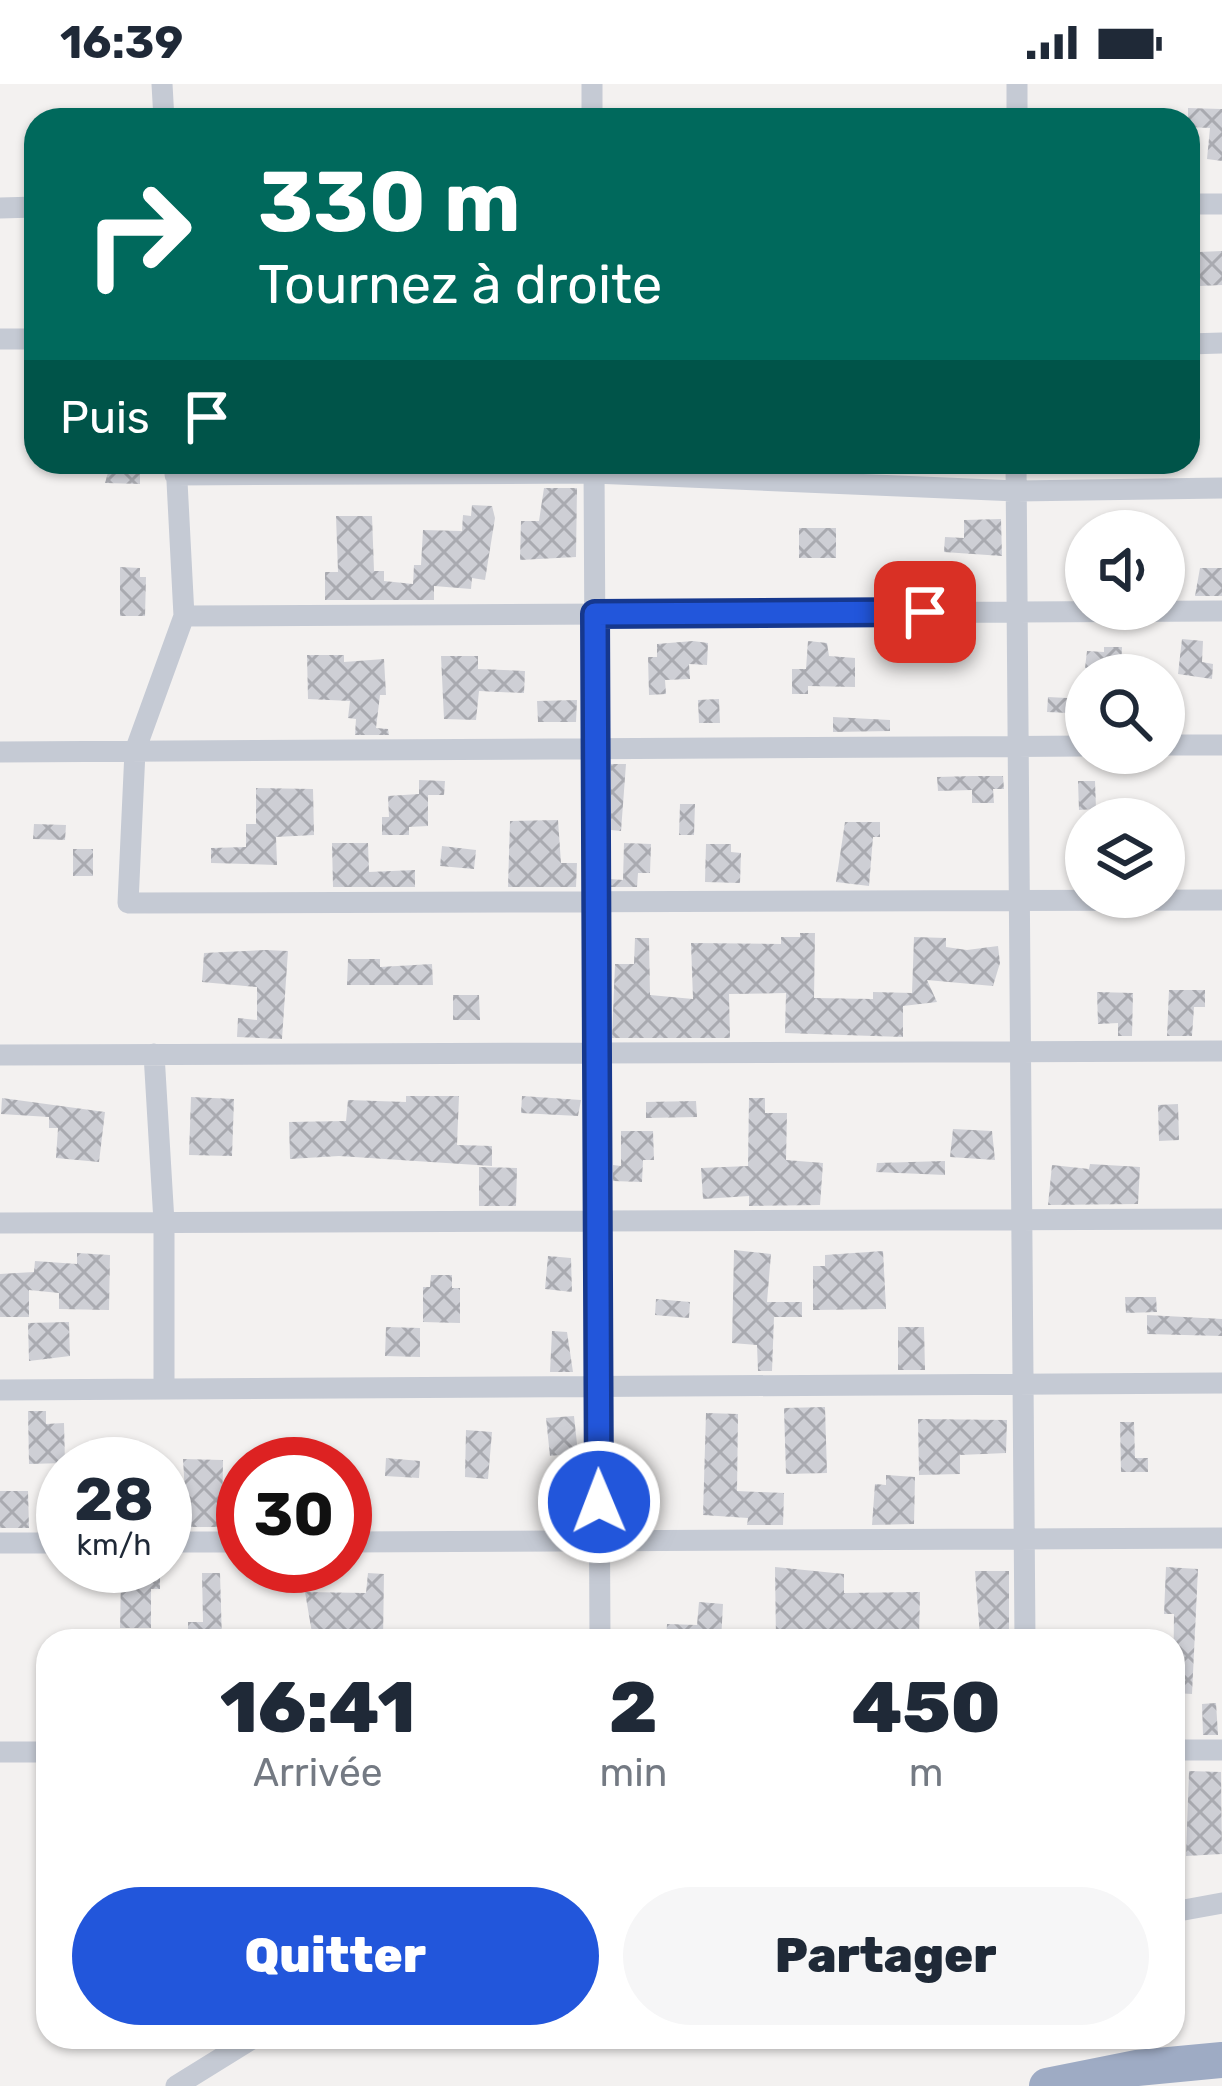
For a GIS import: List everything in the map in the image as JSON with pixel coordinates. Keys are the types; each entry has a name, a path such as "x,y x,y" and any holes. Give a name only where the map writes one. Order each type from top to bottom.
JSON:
{"highway":[{"path":"1048,2086 1137,2068 1222,2060"}],"street":[{"path":"175,474 184,616 135,751 128,903 1222,900"},
{"path":"594,474 600,1629"},
{"path":"704,474 1017,491 1222,488"},
{"path":"1016,474 1025,1629"},
{"path":"184,616 1222,611"},
{"path":"1185,746 1222,745"},
{"path":"0,752 1065,746"},
{"path":"0,1055 1222,1051"},
{"path":"154,1054 164,1222 164,1389"},
{"path":"0,1223 1222,1219"},
{"path":"0,1390 1222,1383"},
{"path":"372,1542 1222,1538"},
{"path":"0,1543 36,1543"},
{"path":"1185,1750 1222,1750"},
{"path":"0,1752 36,1752"},
{"path":"1185,1910 1222,1904"},
{"path":"176,2086 236,2049"}],"building":[{"path":"1200,108 1222,109 1222,161 1207,159 1210,128 1200,128"},
{"path":"1222,251 1222,285 1200,286 1200,252"},
{"path":"108,474 140,474 140,484 105,483"},
{"path":"544,488 577,488 576,557 520,560 521,521 539,521"},
{"path":"472,505 492,506 495,518 485,580 472,578 471,589 434,586 434,600 325,600 325,572 338,572 336,516 372,516 374,571 384,571 384,581 413,584 414,565 421,565 423,530 462,531 463,515 471,516"},
{"path":"1001,519 1002,556 944,552 945,537 964,538 964,520"},
{"path":"799,528 836,528 836,558 799,558"},
{"path":"120,567 140,568 140,577 146,577 145,616 120,616"},
{"path":"1200,568 1222,568 1222,596 1195,596"},
{"path":"1182,639 1203,641 1202,662 1213,664 1212,679 1185,675 1185,654 1180,654"},
{"path":"808,641 827,643 829,656 855,658 855,687 808,686 808,694 792,694 792,669 806,669"},
{"path":"708,643 707,665 689,664 690,679 665,680 666,694 649,695 648,657 657,657 657,644"},
{"path":"1104,647 1122,647 1122,654 1087,654 1104,652"},
{"path":"307,655 344,655 344,662 384,659 386,695 380,695 376,728 388,729 389,735 355,735 356,719 348,718 350,701 308,699"},
{"path":"441,656 478,656 478,669 525,671 524,693 479,691 476,720 444,719"},
{"path":"1048,697 1065,698 1065,713 1047,712"},
{"path":"719,699 720,723 699,723 698,700"},
{"path":"577,700 576,722 538,722 537,701"},
{"path":"833,717 890,720 890,731 833,732"},
{"path":"611,764 626,764 621,831 611,830"},
{"path":"1003,776 1004,789 993,789 994,803 972,803 972,790 938,791 937,777"},
{"path":"419,780 445,781 444,795 428,795 428,826 409,827 409,835 382,835 382,817 389,817 388,796 419,794"},
{"path":"1078,781 1095,781 1096,798 1079,798"},
{"path":"256,788 313,789 314,835 276,837 277,865 211,863 211,848 246,847 246,824 256,824"},
{"path":"680,804 695,804 694,835 679,835"},
{"path":"558,820 561,863 577,863 576,887 508,887 510,821"},
{"path":"845,822 880,822 880,837 873,837 869,886 836,882"},
{"path":"34,824 66,825 65,840 33,839"},
{"path":"332,843 368,843 369,872 415,870 415,887 333,887"},
{"path":"624,843 651,844 650,873 638,873 637,887 611,887 611,879 623,880"},
{"path":"706,844 731,844 731,852 741,853 740,883 705,882"},
{"path":"442,846 476,850 474,869 440,866"},
{"path":"73,849 93,849 93,876 73,876"},
{"path":"800,933 815,933 814,998 873,999 873,992 912,993 914,937 946,938 946,947 967,950 998,946 1000,963 993,986 927,980 937,1002 903,1006 903,1037 785,1033 786,993 729,994 730,1038 612,1038 615,964 634,964 635,938 649,938 650,995 693,999 691,943 781,944 781,937 800,937"},
{"path":"288,951 282,1039 237,1037 238,1018 257,1020 257,987 202,982 204,953"},
{"path":"348,959 380,959 380,967 432,964 433,985 347,985"},
{"path":"1169,990 1205,990 1205,1007 1194,1007 1192,1036 1167,1036"},
{"path":"1097,992 1133,993 1132,1036 1118,1036 1118,1023 1098,1024"},
{"path":"453,995 479,995 480,1020 453,1020"},
{"path":"406,1096 459,1096 457,1145 492,1146 492,1166 339,1156 290,1159 289,1122 346,1121 348,1100 406,1102"},
{"path":"522,1096 581,1100 578,1116 521,1113"},
{"path":"191,1097 234,1099 232,1156 189,1155"},
{"path":"2,1098 105,1112 99,1162 56,1158 58,1128 49,1128 49,1117 1,1114"},
{"path":"749,1098 765,1098 765,1113 787,1113 786,1160 823,1163 820,1205 749,1206 749,1196 703,1199 701,1168 748,1166"},
{"path":"696,1101 697,1117 646,1118 646,1102"},
{"path":"1178,1104 1179,1140 1159,1141 1158,1105"},
{"path":"953,1129 992,1131 995,1160 950,1157"},
{"path":"621,1131 653,1131 654,1160 643,1160 642,1182 613,1181 613,1165 621,1166"},
{"path":"945,1161 945,1175 876,1172 877,1163"},
{"path":"1090,1164 1140,1167 1138,1204 1048,1205 1052,1165 1089,1169"},
{"path":"479,1167 517,1168 516,1206 479,1206"},
{"path":"734,1250 771,1254 767,1302 802,1302 802,1317 774,1317 772,1371 758,1371 757,1345 732,1343"},
{"path":"883,1251 886,1309 813,1310 813,1266 825,1266 825,1255"},
{"path":"77,1253 110,1255 109,1310 59,1309 59,1293 29,1290 29,1317 0,1317 0,1274 34,1272 35,1261 77,1264"},
{"path":"548,1256 571,1258 572,1292 545,1289"},
{"path":"431,1275 452,1275 452,1288 460,1288 460,1323 423,1322 423,1287 430,1287"},
{"path":"1125,1297 1156,1297 1157,1312 1126,1313"},
{"path":"656,1299 690,1302 689,1318 655,1315"},
{"path":"1147,1315 1222,1319 1222,1336 1147,1334"},
{"path":"69,1322 70,1356 29,1361 28,1323"},
{"path":"386,1327 420,1328 420,1357 385,1356"},
{"path":"898,1327 924,1327 925,1370 898,1370"},
{"path":"552,1331 567,1332 573,1372 550,1372"},
{"path":"825,1407 827,1473 786,1474 784,1408"},
{"path":"28,1411 46,1411 46,1424 64,1423 64,1437 36,1437 36,1464 29,1464"},
{"path":"706,1413 738,1414 737,1491 784,1493 783,1525 747,1525 748,1518 703,1515"},
{"path":"574,1416 578,1453 550,1456 546,1418"},
{"path":"918,1419 1007,1420 1006,1453 960,1455 960,1474 919,1475"},
{"path":"1120,1422 1134,1422 1135,1458 1148,1458 1148,1472 1121,1472"},
{"path":"466,1430 492,1432 488,1479 465,1477"},
{"path":"386,1458 420,1461 419,1478 385,1476"},
{"path":"192,1459 216,1460 216,1527 192,1527"},
{"path":"886,1475 915,1477 914,1524 872,1525 875,1484 886,1485"},
{"path":"0,1491 28,1491 29,1528 0,1528"},
{"path":"775,1567 844,1574 844,1593 920,1592 919,1629 776,1629"},
{"path":"1166,1567 1198,1569 1192,1694 1185,1694 1185,1629 1174,1629 1174,1614 1164,1614"},
{"path":"975,1571 1009,1571 1009,1629 979,1629"},
{"path":"202,1573 216,1573 222,1629 188,1629 188,1622 203,1622"},
{"path":"372,1573 384,1574 383,1629 311,1629 305,1593 372,1593"},
{"path":"121,1593 151,1593 151,1628 120,1628"},
{"path":"699,1602 723,1604 722,1629 667,1629 667,1624 697,1625"},
{"path":"1216,1703 1218,1735 1203,1735 1202,1704"},
{"path":"1189,1771 1221,1772 1222,1854 1186,1856"}],"route":[{"path":"599,1502 595,614 925,612"}]}
